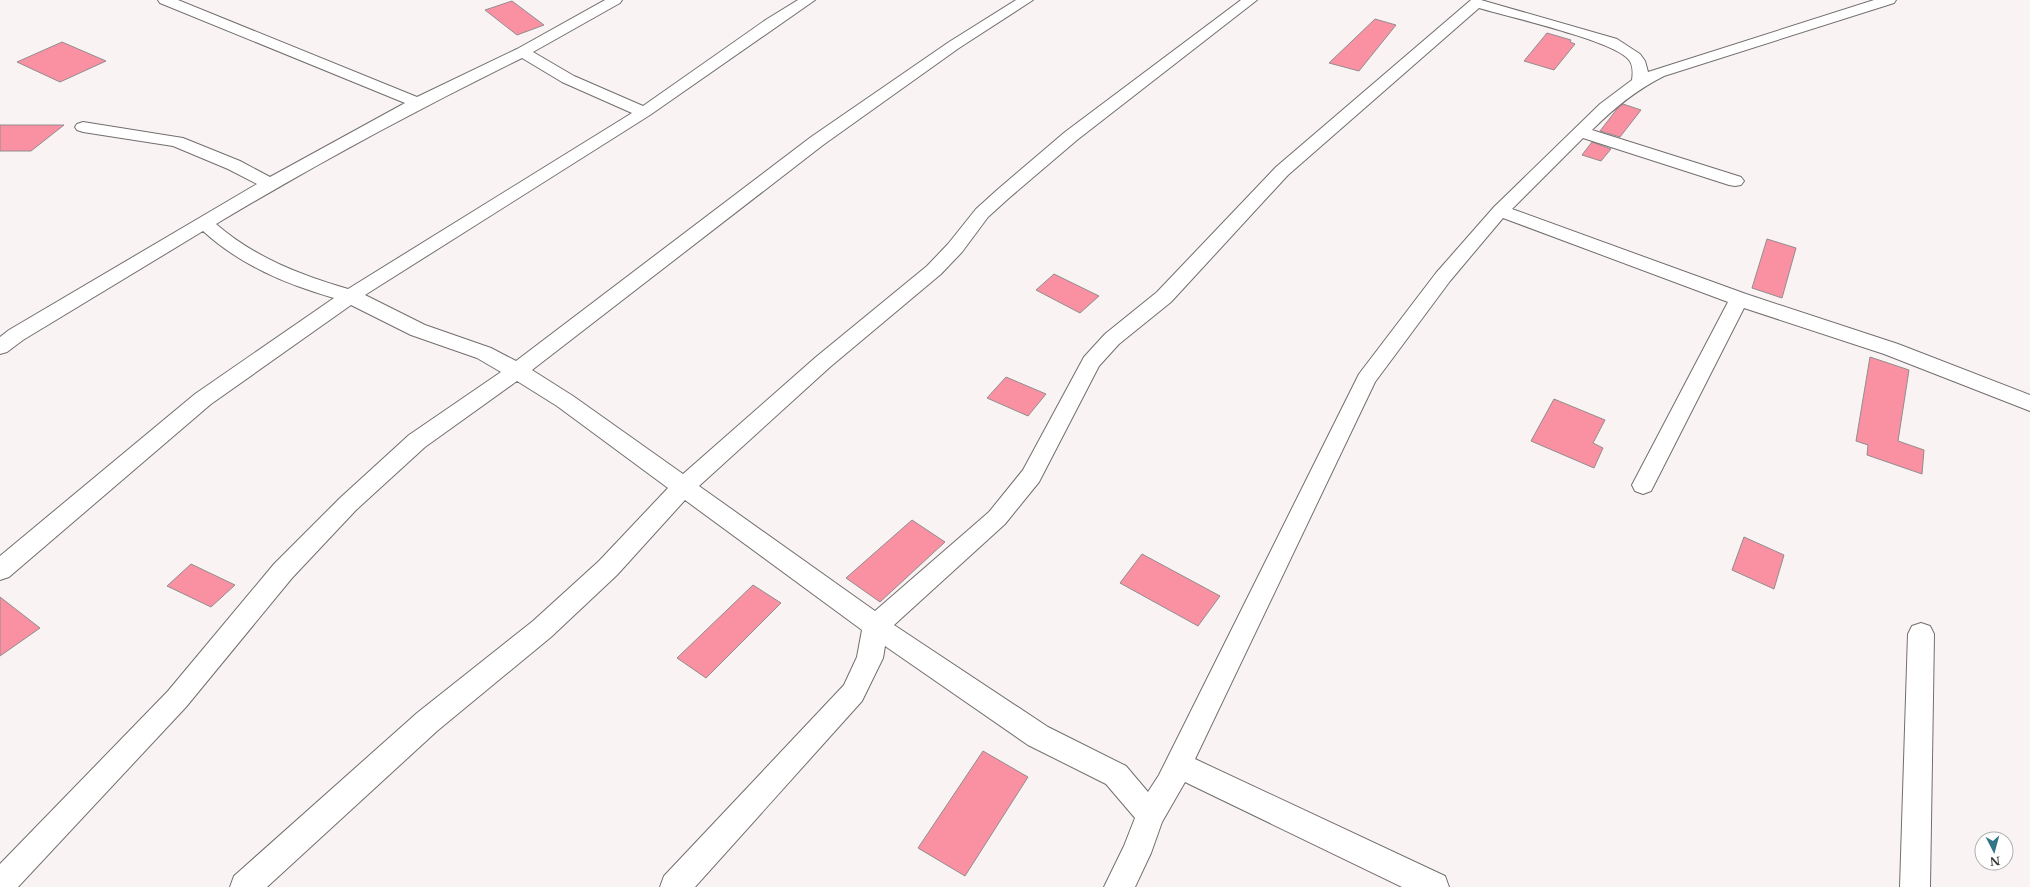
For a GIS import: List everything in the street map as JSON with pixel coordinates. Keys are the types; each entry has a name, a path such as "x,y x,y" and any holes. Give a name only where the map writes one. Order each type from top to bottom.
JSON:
{"street":[{"path":"165,0 418,103"},
{"path":"0,346 16,335 270,184 418,103 522,52 614,0"},
{"path":"0,570 203,399 350,296 644,112 772,22 808,0"},
{"path":"0,886 177,699 283,571 348,504 417,441 517,371 817,141 954,45 1026,0"},
{"path":"245,887 428,722 542,629 608,568 684,486 823,362 934,270 955,248 982,213 1003,194 1071,136 1250,0"},
{"path":"1118,887 1136,853 1150,815 1179,765 1366,379 1443,277 1500,211 1606,107 1640,82 1660,73 1890,0"},
{"path":"675,887 853,693 870,658 875,627 997,518 1031,476 1091,362 1112,339 1164,297 1282,171 1477,2 1612,42 1628,50 1636,59 1642,68 1640,82"},
{"path":"522,52 568,79 644,112"},
{"path":"83,127 178,142 234,165 270,184"},
{"path":"1580,132 1735,181"},
{"path":"1500,211 1740,299 1891,349 2030,403"},
{"path":"204,223 228,244 250,255 273,270 306,283 350,296 418,330 484,354 517,371 565,401 684,486 875,627 1038,736 1116,775 1150,815"},
{"path":"1643,485 1740,299"},
{"path":"1915,887 1921,634"},
{"path":"1179,765 1434,887"}],"building":[{"path":"512,1 544,25 517,35 485,10"},
{"path":"1375,19 1396,25 1359,71 1329,63"},
{"path":"1547,33 1571,40 1570,42 1575,44 1554,70 1524,61"},
{"path":"62,42 106,61 60,82 17,62"},
{"path":"1623,104 1641,110 1620,137 1600,131 1617,109"},
{"path":"0,125 64,125 31,151 0,151"},
{"path":"1592,142 1611,149 1601,161 1582,155"},
{"path":"1767,239 1796,248 1782,298 1752,288"},
{"path":"1054,274 1099,296 1080,313 1036,290"},
{"path":"1870,357 1909,370 1898,441 1924,450 1922,474 1867,455 1868,445 1856,441"},
{"path":"1006,377 1046,394 1028,416 987,398"},
{"path":"1554,399 1605,420 1593,443 1603,448 1594,468 1531,441"},
{"path":"912,520 945,542 880,602 846,578"},
{"path":"1744,537 1784,555 1774,589 1732,570"},
{"path":"1142,554 1220,596 1198,626 1120,583"},
{"path":"191,564 235,585 211,607 167,586"},
{"path":"753,585 781,603 706,678 677,658"},
{"path":"0,597 40,628 0,656"},
{"path":"983,751 1028,777 965,876 918,848"}]}
